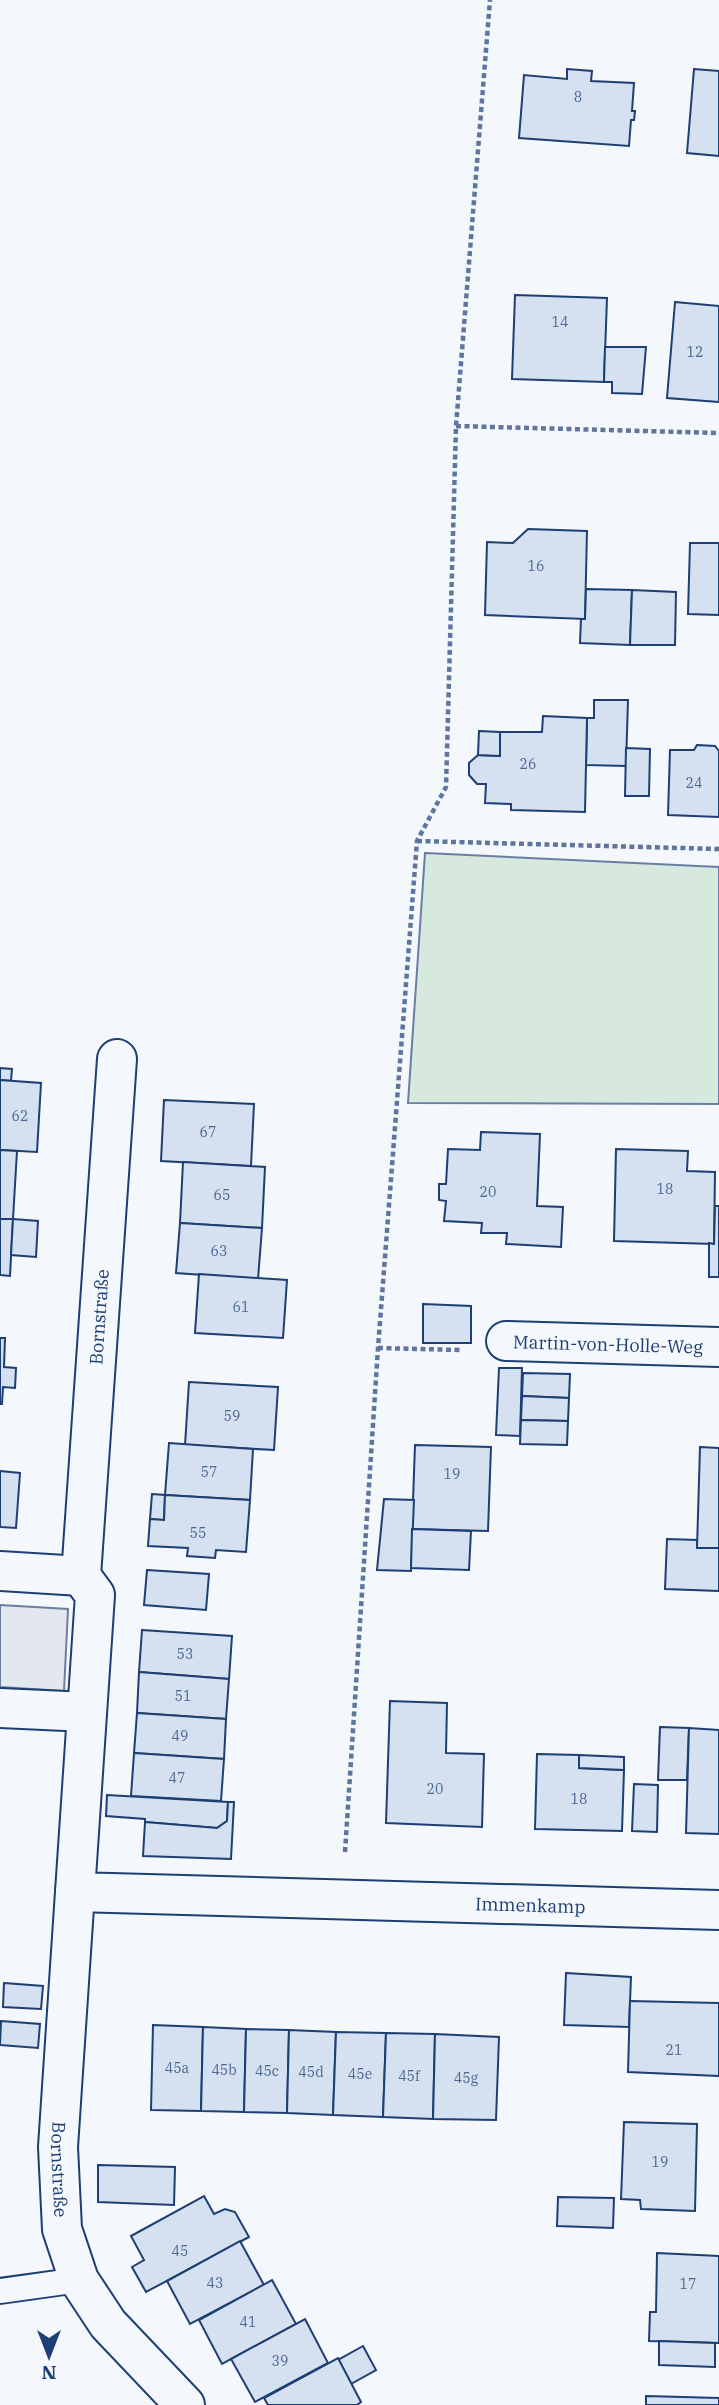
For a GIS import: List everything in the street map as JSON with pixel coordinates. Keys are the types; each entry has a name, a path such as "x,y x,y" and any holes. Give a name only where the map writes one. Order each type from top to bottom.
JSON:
{"street":[{"name":"Bornstraße","path":"117,1059 81,1576 95,1595 58,2147 62,2230 79,2280 108,2324 185,2405"},
{"name":"Martin-von-Holle-Weg","path":"506,1341 719,1347"},
{"path":"0,1571 81,1576"},
{"path":"0,1708 87,1712"},
{"path":"75,1892 342,1899"},
{"name":"Immenkamp","path":"342,1899 719,1910"}],"lane":[{"path":"0,2291 79,2280"}],"path":[{"path":"342,1899 378,1348 417,841 446,787 456,426 490,0"},
{"path":"456,426 719,433"},
{"path":"417,841 719,849"},
{"name":"Martin-von-Holle-Weg","path":"378,1348 506,1350 506,1341"}],"shaded area":[{"path":"425,853 719,867 719,1104 408,1103"},
{"path":"0,1605 68,1609 64,1691 0,1687"}],"building":[{"path":"567,69 592,71 591,81 634,83 632,111 635,111 634,120 631,120 629,146 519,138 524,75 567,79"},
{"path":"694,69 719,71 719,156 687,153"},
{"path":"515,295 607,298 604,382 512,379"},
{"path":"675,302 719,306 719,402 667,398"},
{"path":"605,347 646,347 642,394 612,393 612,382 604,382"},
{"path":"528,529 587,531 585,619 485,615 487,542 513,543"},
{"path":"690,543 719,543 719,615 688,614"},
{"path":"586,589 632,590 630,645 580,643 581,619 585,619"},
{"path":"632,590 676,592 675,645 630,645"},
{"path":"594,700 628,700 626,766 586,765 587,718 594,718"},
{"path":"543,716 587,718 585,812 511,810 511,804 485,803 486,784 477,784 469,775 469,763 478,755 500,756 500,732 542,732"},
{"path":"479,731 500,732 500,756 478,755"},
{"path":"697,745 715,746 719,751 719,817 668,815 670,750 694,750"},
{"path":"626,748 650,749 649,796 625,796"},
{"path":"0,1068 12,1069 11,1081 0,1080"},
{"path":"0,1080 41,1083 37,1152 0,1150"},
{"path":"164,1100 254,1104 251,1166 161,1161"},
{"path":"481,1132 540,1134 537,1206 563,1207 561,1247 506,1244 507,1233 481,1233 482,1223 444,1221 446,1201 439,1200 439,1184 446,1184 448,1149 480,1150"},
{"path":"616,1149 688,1151 687,1171 715,1172 714,1244 614,1241"},
{"path":"0,1150 17,1151 13,1219 0,1219"},
{"path":"183,1162 265,1167 262,1228 180,1223"},
{"path":"715,1206 719,1206 719,1277 709,1277 709,1243 714,1244"},
{"path":"0,1219 13,1219 10,1276 0,1275"},
{"path":"13,1219 38,1221 36,1257 11,1255"},
{"path":"180,1223 262,1228 258,1279 176,1273"},
{"path":"199,1274 287,1280 283,1338 195,1333"},
{"path":"423,1304 471,1306 471,1343 423,1343"},
{"path":"0,1338 5,1338 4,1367 16,1368 15,1388 3,1387 2,1404 0,1404"},
{"path":"499,1368 522,1368 520,1436 496,1435"},
{"path":"523,1373 570,1374 569,1398 522,1396"},
{"path":"189,1382 278,1387 274,1450 185,1445"},
{"path":"522,1396 569,1398 568,1421 521,1420"},
{"path":"521,1420 568,1421 567,1445 520,1444"},
{"path":"169,1443 253,1449 250,1500 165,1495"},
{"path":"415,1445 491,1447 488,1531 412,1529"},
{"path":"700,1447 719,1448 719,1548 697,1548"},
{"path":"0,1471 20,1473 16,1528 0,1527"},
{"path":"152,1494 165,1495 164,1520 150,1519"},
{"path":"165,1495 250,1500 246,1552 216,1550 215,1558 187,1556 188,1548 148,1546 150,1519 164,1520"},
{"path":"384,1499 414,1500 411,1571 377,1570"},
{"path":"412,1529 471,1531 469,1570 411,1568"},
{"path":"667,1539 697,1540 697,1548 719,1548 719,1591 665,1589"},
{"path":"147,1570 209,1574 206,1610 144,1605"},
{"path":"142,1630 232,1636 229,1679 139,1672"},
{"path":"139,1672 229,1679 226,1719 137,1713"},
{"path":"390,1701 447,1703 446,1753 484,1754 482,1827 386,1823"},
{"path":"137,1713 226,1719 224,1759 134,1753"},
{"path":"660,1727 689,1728 687,1780 658,1780"},
{"path":"689,1728 719,1730 719,1834 686,1833"},
{"path":"134,1753 224,1759 221,1801 131,1796"},
{"path":"537,1754 579,1755 579,1768 624,1770 622,1831 535,1829"},
{"path":"579,1755 624,1757 624,1770 579,1768"},
{"path":"634,1784 658,1785 657,1832 632,1831"},
{"path":"107,1795 228,1802 227,1821 217,1828 106,1816"},
{"path":"228,1802 234,1802 231,1859 143,1856 145,1822 217,1828 227,1821"},
{"path":"566,1973 631,1977 629,2027 564,2025"},
{"path":"4,1983 43,1986 41,2009 3,2007"},
{"path":"630,2001 719,2003 719,2076 628,2072"},
{"path":"1,2021 40,2024 38,2048 0,2045"},
{"path":"153,2025 203,2027 201,2111 151,2110"},
{"path":"203,2027 246,2029 244,2112 201,2111"},
{"path":"246,2029 289,2030 287,2113 244,2112"},
{"path":"289,2030 336,2032 333,2115 287,2113"},
{"path":"336,2032 386,2033 383,2117 333,2115"},
{"path":"386,2033 435,2034 433,2119 383,2117"},
{"path":"435,2034 499,2037 496,2120 433,2119"},
{"path":"624,2122 697,2124 695,2211 641,2209 640,2200 621,2199"},
{"path":"98,2165 175,2167 174,2205 98,2202"},
{"path":"204,2196 214,2214 225,2209 235,2212 249,2237 146,2292 132,2267 144,2260 131,2236"},
{"path":"558,2197 614,2198 613,2228 557,2226"},
{"path":"240,2241 264,2285 190,2324 167,2281"},
{"path":"657,2253 719,2256 719,2343 649,2341 650,2312 656,2312"},
{"path":"272,2280 296,2324 222,2364 199,2320"},
{"path":"305,2319 328,2363 255,2402 231,2359"},
{"path":"659,2341 715,2343 715,2367 659,2365"},
{"path":"363,2346 376,2370 351,2384 338,2360"},
{"path":"338,2358 361,2402 357,2405 268,2405 264,2398"},
{"path":"646,2396 719,2398 719,2405 646,2405"}]}
